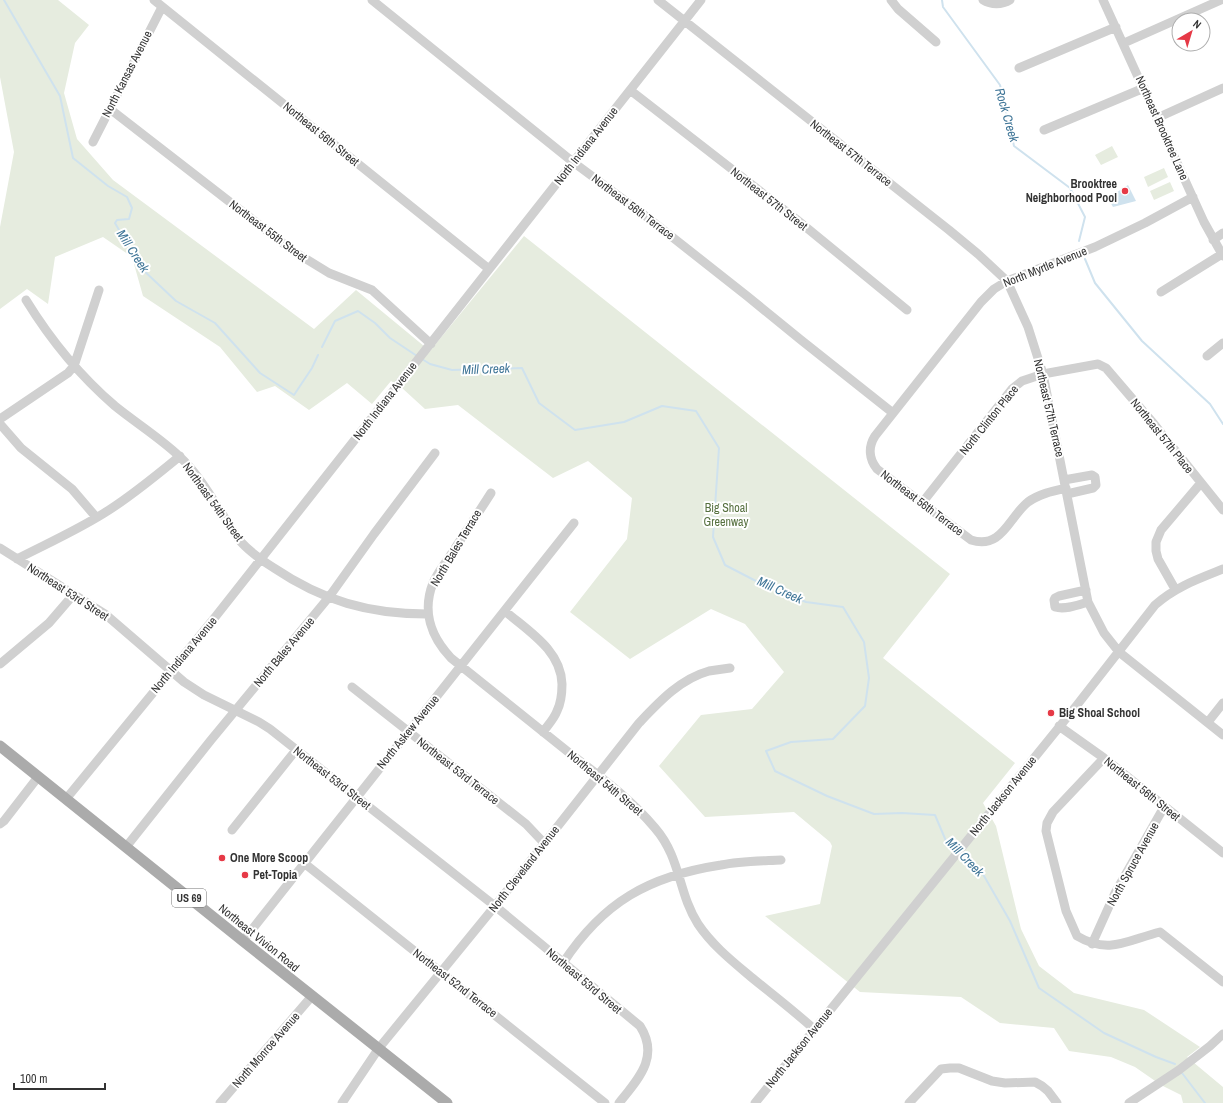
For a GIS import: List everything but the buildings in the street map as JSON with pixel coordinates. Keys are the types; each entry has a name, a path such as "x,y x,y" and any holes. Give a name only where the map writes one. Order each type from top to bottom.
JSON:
{"main road":[{"name":"Northeast Vivion Road","path":"0,746 447,1103"}],"street":[{"name":"Northeast 56th Street","path":"154,0 489,269"},
{"name":"Northeast 56th Terrace","path":"372,0 573,162 643,214 893,413"},
{"name":"Northeast 57th Terrace","path":"658,0 949,230 978,254 1007,282 1028,327 1044,374 1088,602 1104,633 1119,652 1223,735"},
{"name":"North Indiana Avenue","path":"66,799 216,616 701,0"},
{"path":"892,0 898,9 936,42"},
{"path":"983,0 988,3 996,4 1004,3 1010,0"},
{"name":"Northeast Brooktree Lane","path":"1103,0 1124,43 1193,197 1222,255"},
{"path":"1124,43 1221,0"},
{"name":"North Kansas Avenue","path":"93,142 162,7"},
{"path":"1019,68 1116,27"},
{"path":"1044,130 1144,88"},
{"path":"1157,118 1223,88"},
{"name":"Northeast 57th Street","path":"630,90 796,219 907,310"},
{"name":"Northeast 55th Street","path":"110,109 293,251 329,273 372,290 431,344"},
{"name":"North Myrtle Avenue","path":"870,449 875,436 981,302 994,289 1007,282 1095,247 1145,223 1193,197"},
{"path":"1214,240 1223,233"},
{"path":"1161,292 1222,255"},
{"path":"0,419 68,373 74,366 99,290"},
{"name":"Northeast 54th Street","path":"26,300 47,333 74,366 114,405 180,456 194,472 242,543 260,559 294,582 345,604 370,610 410,614 428,614"},
{"path":"1207,356 1223,343"},
{"name":"North Clinton Place","path":"922,503 1015,386 1026,379 1044,374 1100,364"},
{"name":"Northeast 57th Place","path":"1100,364 1106,368 1154,424 1200,484 1223,510"},
{"path":"0,424 21,448 72,489 96,517"},
{"name":"Northeast 56th Terrace","path":"870,449 872,462 877,469 971,540 979,542 988,541 1000,535 1030,500 1043,494 1066,487"},
{"name":"North Bales Avenue","path":"126,847 235,711 329,598 374,534 435,453"},
{"path":"17,559 81,527 108,510 144,485 180,456"},
{"path":"1175,589 1158,559 1156,542 1161,530 1200,484"},
{"name":"North Bales Terrace","path":"461,666 451,658 439,644 431,626 428,614 428,601 436,577 491,493"},
{"name":"North Askew Avenue","path":"243,941 574,523"},
{"name":"Northeast 53rd Street","path":"0,548 116,622 184,682 204,695 265,726 495,906 640,1026 644,1034 648,1052 644,1069 620,1103"},
{"name":"North Jackson Avenue","path":"755,1103 1119,652 1155,605 1175,589 1223,569"},
{"path":"1086,590 1059,596 1055,598 1054,604 1055,607 1058,608 1088,602"},
{"path":"0,664 50,623 74,594"},
{"path":"505,611 549,650 558,664 562,689 561,702 553,718 543,732"},
{"name":"Northeast 54th Street","path":"461,666 626,798 656,829 670,850 688,904 699,925 709,938 731,961 814,1029"},
{"name":"North Cleveland Avenue","path":"342,1103 379,1048 442,972 640,723 672,691 685,682 709,671 730,668"},
{"name":"Northeast 53rd Terrace","path":"352,687 526,824 544,843"},
{"path":"1208,722 1223,704"},
{"name":"Northeast 56th Street","path":"1059,726 1104,758 1223,853"},
{"path":"232,830 296,750"},
{"path":"1104,758 1053,812 1047,823 1046,831 1068,919 1077,936 1092,944 1110,946 1120,945 1160,932 1223,982"},
{"path":"0,824 4,822 38,776"},
{"name":"North Spruce Avenue","path":"1092,944 1115,893 1164,807"},
{"path":"563,963 589,929 611,908 636,891 679,874 722,864 781,860"},
{"name":"Northeast 52nd Terrace","path":"304,863 605,1103"},
{"name":"North Monroe Avenue","path":"220,1103 312,996"},
{"path":"1129,1103 1179,1070 1223,1034"},
{"path":"909,1103 941,1069 950,1068 959,1068 992,1081 1005,1083 1039,1083 1048,1091 1057,1103"}],"green space":[{"name":"Big Shoal Greenway","path":"0,0 58,0 89,25 75,43 64,93 77,139 113,180 314,329 356,290 430,351 524,236 950,574 883,658 1015,763 983,803 996,826 1021,929 1039,966 1074,993 1144,1010 1200,1047 1187,1057 1223,1087 1223,1103 1183,1103 1181,1095 1161,1085 1135,1067 1111,1057 1069,1051 1054,1028 1000,1023 961,997 860,992 765,916 820,904 832,846 830,842 794,812 705,817 659,766 701,715 752,709 784,672 745,624 711,609 630,659 570,612 627,539 632,498 588,461 553,478 458,405 425,409 402,388 391,381 372,404 347,383 309,410 275,386 257,392 220,347 143,296 132,257 103,237 55,257 48,304 27,289 0,309 0,227 14,152 0,77"},
{"path":"1112,146 1118,157 1101,165 1095,155"},
{"path":"1164,168 1168,177 1148,187 1144,177"},
{"path":"1170,182 1174,191 1154,200 1150,191"}],"water":[{"name":"Brooktree Neighborhood Pool","path":"1128,185 1136,201 1113,207 1108,198"}],"waterway":[{"name":"Mill Creek","path":"4,0 60,96 73,158 108,186 127,197 132,208 129,219 117,220 115,223 141,268 176,301 215,323 260,373 294,395 312,368 318,355"},
{"name":"Rock Creek","path":"942,0 943,7 1000,85 1014,146 1070,188 1085,217 1079,241"},
{"name":"Rock Creek","path":"1085,259 1095,283 1142,341 1210,404 1223,424"},
{"name":"Mill Creek","path":"322,347 335,321 358,311 375,323 390,338 417,356"},
{"name":"Mill Creek","path":"422,359 430,364 452,370 522,368 539,403 575,430 624,422 662,406 696,411 719,448 713,537 725,565 754,580 806,602 843,607 864,642 869,678 865,706 833,739 791,742 766,751 775,771 827,796 874,814 902,813 935,815 946,841 957,850"},
{"name":"Mill Creek","path":"960,853 980,869 1010,921 1039,988 1104,1033 1175,1064"},
{"name":"Mill Creek","path":"1182,1073 1205,1103"}],"place":[{"name":"Brooktree Neighborhood Pool","path":"1125,191"},
{"name":"Big Shoal School","path":"1051,713"},
{"name":"One More Scoop","path":"222,858"},
{"name":"Pet-Topia","path":"245,875"}]}
